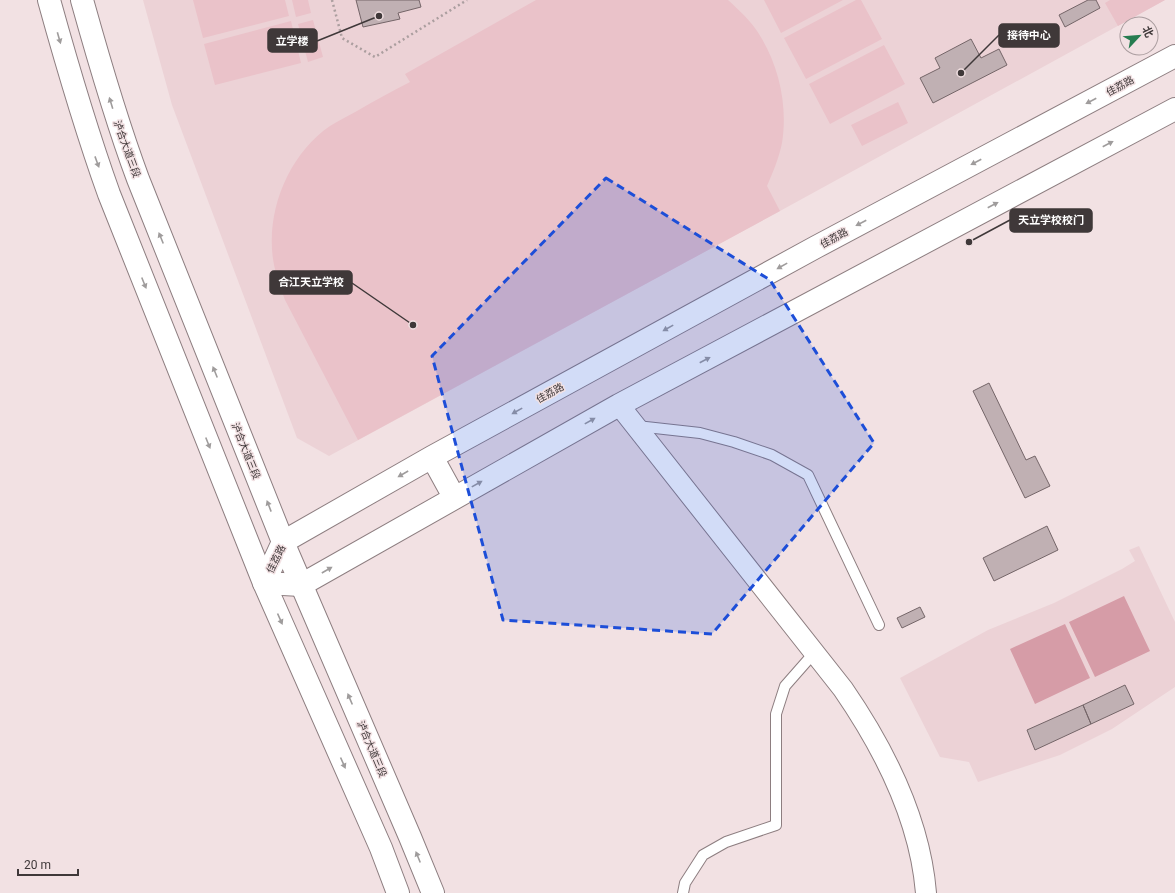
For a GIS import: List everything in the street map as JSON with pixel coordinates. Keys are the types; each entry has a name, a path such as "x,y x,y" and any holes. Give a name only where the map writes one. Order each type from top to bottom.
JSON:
{"main road":[{"path":"49,0 83,118 109,194 264,583 381,848 398,893"},
{"name":"泸合大道三段","path":"82,0 119,129 138,179 283,542 433,893"},
{"name":"佳荔路","path":"301,585 264,583 283,542 432,457 816,247 1175,56"},
{"path":"301,585 454,497 619,405 1175,109"},
{"path":"198,417 228,404"},
{"path":"432,457 454,497"},
{"path":"330,734 360,720"}],"street":[{"path":"619,405 843,689 872,733 901,794 914,829 919,847 926,893"}],"lane":[{"path":"635,425 700,433 734,442 772,455 808,475 879,625"},
{"path":"683,893 685,883 703,855 726,842 776,824 776,714 785,686 814,653"}],"path":[{"path":"332,0 342,38 375,56 467,0"}],"highlighted area":[{"path":"606,178 770,280 874,443 712,634 503,620 432,356"}],"shaded area":[{"path":"143,0 1165,0 1136,16 1119,16 1119,25 329,456 297,438 172,105"},
{"path":"193,0 285,0 289,16 203,38"},
{"path":"292,0 308,0 311,13 296,17"},
{"path":"536,0 728,0 749,20 756,29 766,46 777,73 783,100 784,129 778,160 767,186 780,211 358,440 285,300 276,274 273,259 273,221 277,203 284,185 292,167 303,152 315,138 330,126 410,82 405,74"},
{"path":"764,0 843,0 781,33"},
{"path":"856,0 861,0 882,39 806,79 784,38"},
{"path":"1110,0 1165,0 1136,16 1119,16 1118,26 1105,3"},
{"path":"313,20 323,57 308,62 298,24"},
{"path":"291,21 301,63 215,85 204,44"},
{"path":"884,45 905,84 830,124 809,84"},
{"path":"898,102 908,123 862,146 851,125"},
{"path":"1139,546 1175,622 1175,687 1112,729 1060,755 978,782 969,762 940,757 900,678 988,630 1054,603 1122,569 1135,561 1129,550"},
{"path":"1124,596 1150,651 1095,677 1069,622"},
{"path":"1065,624 1090,678 1035,704 1010,649"}],"building":[{"path":"356,0 419,0 421,7 398,13 400,19 363,27"},
{"path":"1088,0 1096,0 1100,8 1065,27 1059,15"},
{"path":"971,39 981,58 999,49 1007,65 933,103 920,78 940,68 935,58"},
{"path":"989,383 1026,460 1035,456 1050,486 1025,498 973,391"},
{"path":"1047,526 1058,550 994,581 983,558"},
{"path":"920,607 925,617 902,628 897,618"},
{"path":"1125,685 1134,704 1091,724 1083,705"},
{"path":"1083,705 1091,724 1035,750 1027,730"}],"place":[{"name":"立学楼","path":"379,16"},
{"name":"接待中心","path":"961,73"},
{"name":"天立学校校门","path":"969,242"},
{"name":"合江天立学校","path":"413,325"}]}
